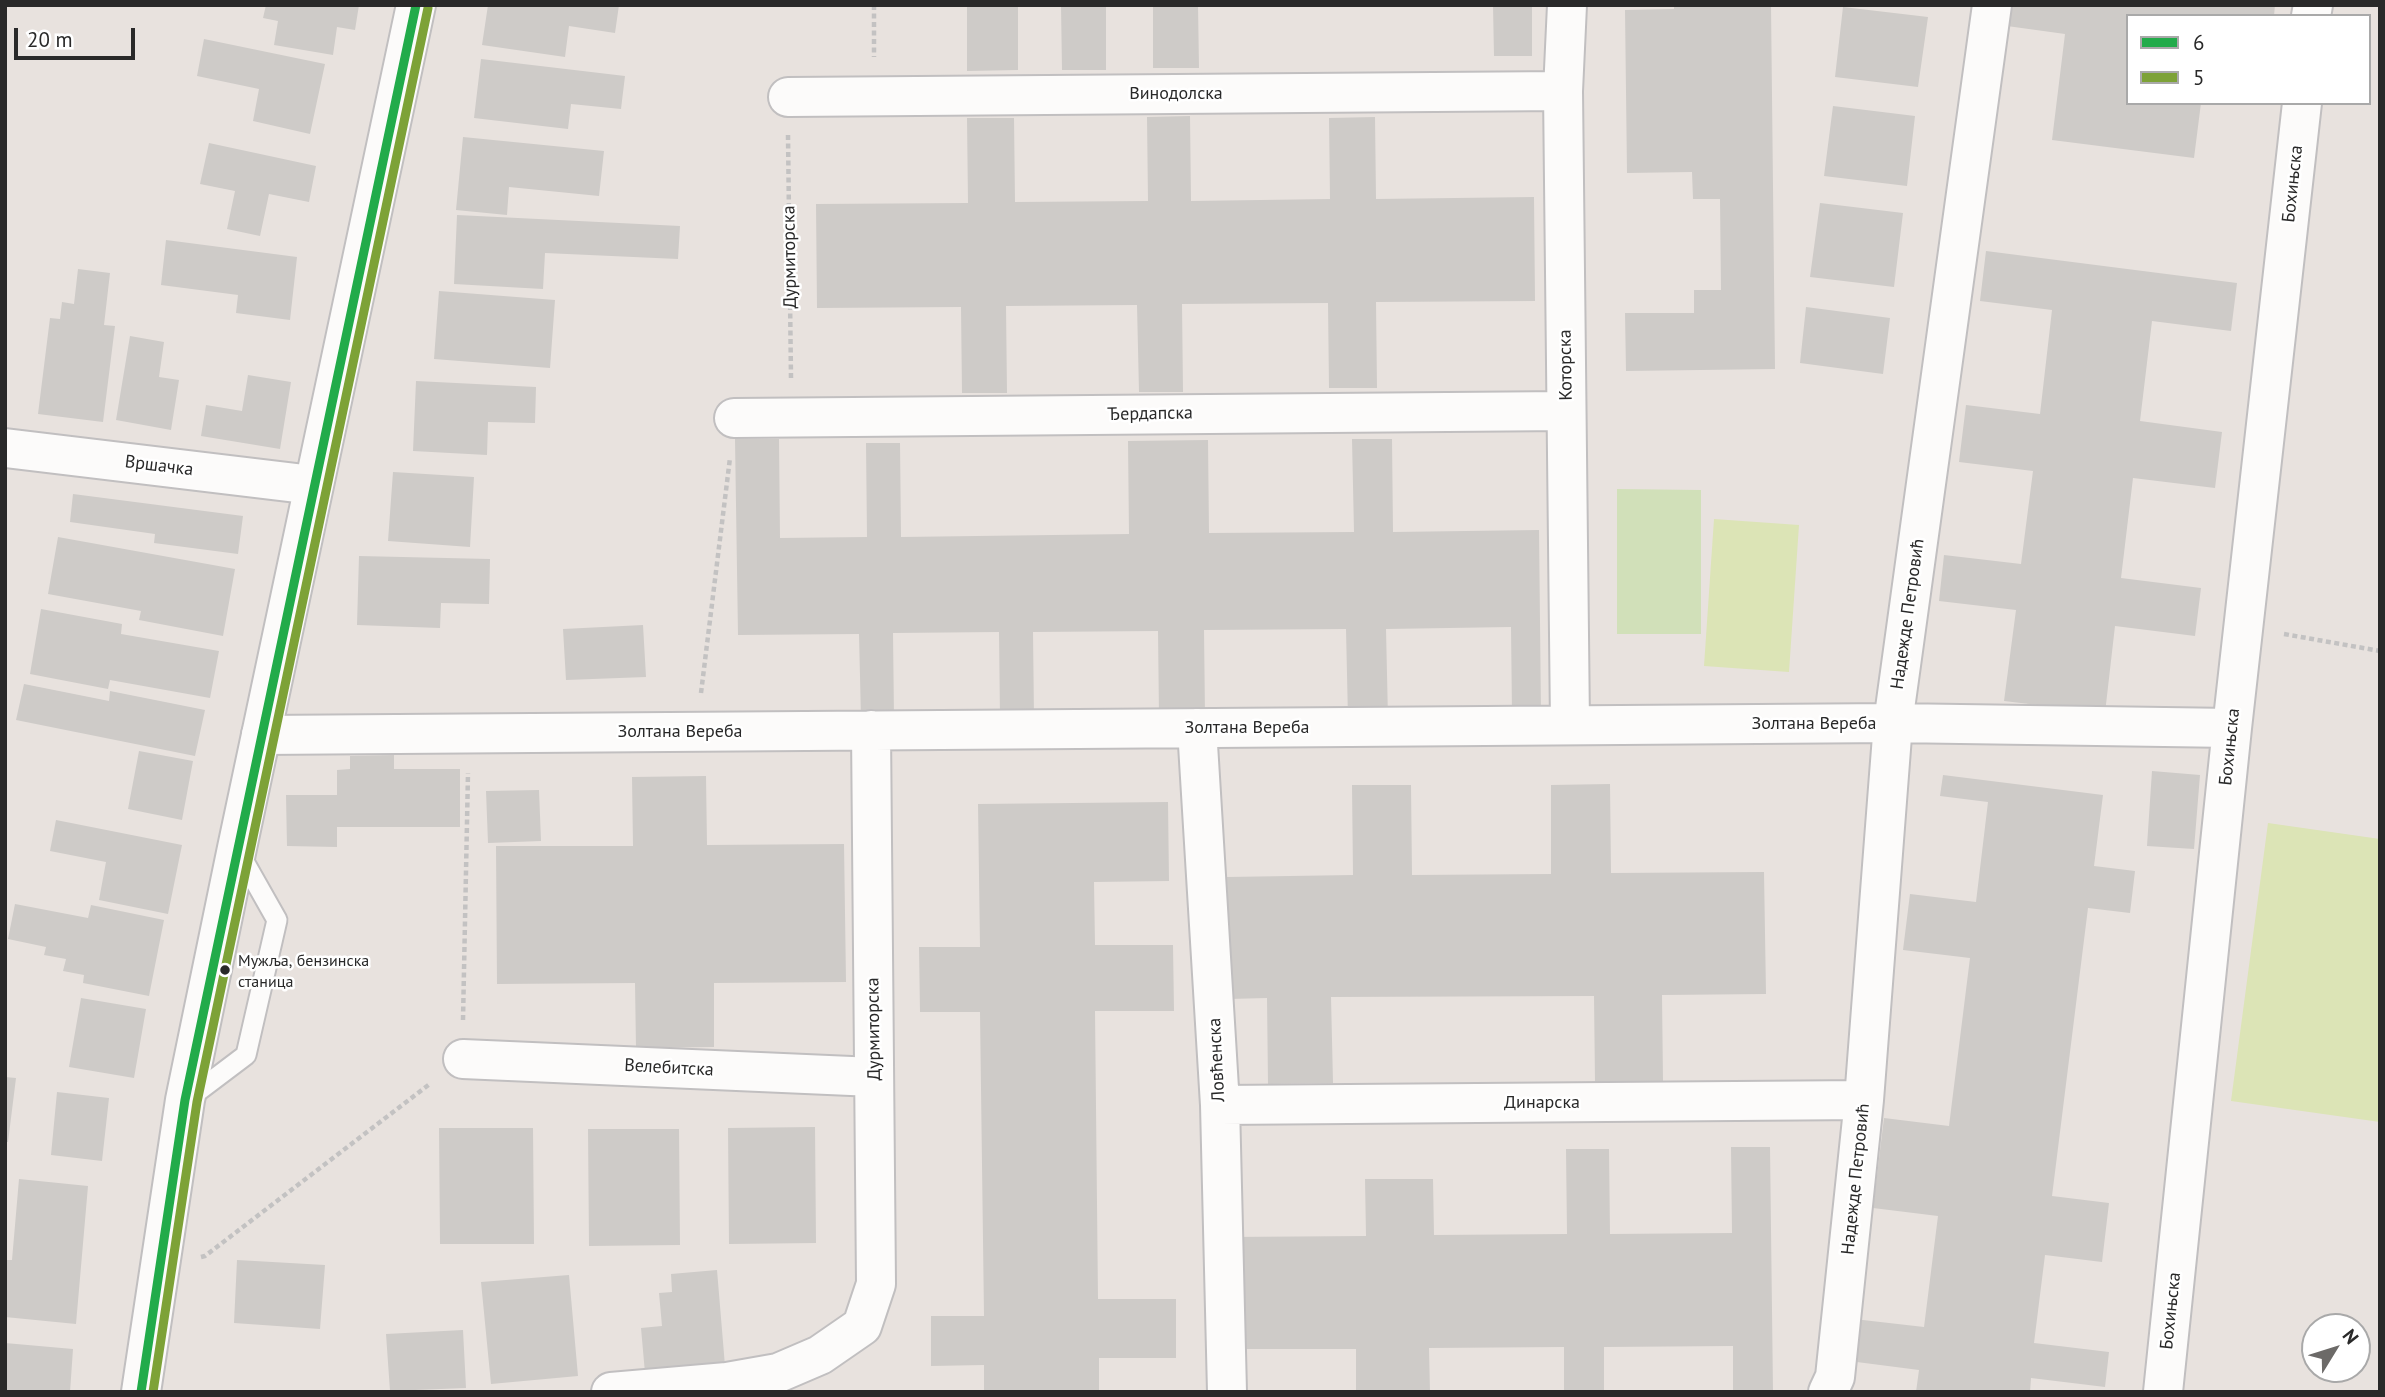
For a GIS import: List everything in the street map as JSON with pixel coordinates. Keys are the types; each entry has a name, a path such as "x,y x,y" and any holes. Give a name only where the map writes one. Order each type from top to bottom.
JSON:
{"street":[{"path":"141,1392 186,1100 313,485 416,5"},
{"name":"Которска","path":"1567,5 1563,91 1570,725"},
{"name":"Надежде Петровић","path":"1828,1392 1835,1377 1864,1100 1894,723 1992,5"},
{"name":"Винодолска","path":"788,97 1563,91"},
{"name":"Бохињска","path":"2163,1392 2232,729 2302,105"},
{"name":"Ђердапска","path":"734,418 1566,411"},
{"name":"Вршачка","path":"5,448 313,485"},
{"name":"Золтана Вереба","path":"261,735 1894,723 2232,729"},
{"name":"Ловћенска","path":"1197,728 1220,1105 1227,1392"},
{"name":"Дурмиторска","path":"611,1392 727,1382 778,1373 820,1355 862,1326 876,1284 871,730"},
{"name":"Велебитска","path":"463,1059 874,1077"},
{"name":"Динарска","path":"1220,1105 1864,1100"}],"lane":[{"path":"186,1100 246,1055 277,920 237,848"}],"path":[{"path":"874,5 875,97"},
{"name":"Дурмиторска","path":"788,97 792,418"},
{"path":"696,732 734,418"},
{"path":"2245,628 2380,651"},
{"path":"162,1260 205,1256 463,1059 469,733"}],"green space":[{"path":"1617,489 1701,490 1701,634 1617,634"},
{"path":"1714,519 1799,525 1789,672 1704,666"},
{"path":"2268,823 2380,839 2380,1122 2231,1101"}],"building":[{"path":"266,5 359,5 355,30 337,27 333,55 274,45 278,21 263,18"},
{"path":"488,5 619,5 615,33 569,26 565,57 482,45"},
{"path":"967,5 1018,5 1018,70 967,71"},
{"path":"1061,5 1106,5 1106,70 1062,70"},
{"path":"1153,5 1198,5 1199,68 1153,68"},
{"path":"1493,5 1532,5 1532,56 1494,56"},
{"path":"1674,5 1771,5 1775,369 1626,371 1625,313 1694,313 1694,290 1721,290 1720,199 1693,199 1692,172 1627,173 1625,10 1674,9"},
{"path":"2009,5 2275,5 2274,14 2126,14 2126,105 2201,105 2194,158 2052,140 2065,34 2007,26"},
{"path":"1843,7 1928,17 1918,87 1835,77"},
{"path":"204,39 325,64 310,134 253,121 259,89 197,76"},
{"path":"481,59 625,76 621,109 571,104 568,129 474,118"},
{"path":"1833,106 1915,116 1907,186 1824,176"},
{"path":"1190,116 1191,201 1330,199 1329,118 1375,117 1376,199 1534,197 1535,301 1376,302 1377,388 1329,388 1328,303 1182,304 1183,392 1139,392 1137,305 1006,306 1007,393 962,393 961,307 817,308 816,204 968,203 967,118 1014,118 1015,202 1148,201 1147,117"},
{"path":"463,137 604,151 599,196 509,187 507,215 456,210"},
{"path":"209,143 316,166 309,202 269,194 260,236 227,229 235,191 200,184"},
{"path":"1820,203 1903,213 1894,287 1810,277"},
{"path":"457,215 680,226 678,259 545,253 543,289 454,284"},
{"path":"166,240 297,257 290,320 236,313 238,295 161,285"},
{"path":"1986,251 2237,283 2231,331 2152,321 2140,421 2222,432 2215,488 2133,478 2121,578 2201,588 2195,636 2115,626 2105,713 2004,701 2016,610 1939,601 1944,555 2021,564 2033,471 1959,462 1966,405 2040,414 2052,310 1980,301"},
{"path":"78,269 110,273 104,325 115,326 103,422 38,414 50,318 60,319 62,302 74,304"},
{"path":"439,291 555,300 550,368 434,359"},
{"path":"1806,307 1890,318 1883,374 1800,363"},
{"path":"130,336 164,342 159,377 179,380 171,430 116,420"},
{"path":"248,375 291,382 280,449 201,436 206,405 242,411"},
{"path":"416,381 536,387 535,423 488,422 487,455 413,451"},
{"path":"735,439 779,439 780,538 867,537 866,443 900,443 901,537 1129,534 1128,441 1208,440 1209,533 1354,532 1352,439 1392,439 1393,532 1539,530 1541,714 1512,714 1511,627 1386,629 1388,719 1348,719 1346,629 1204,630 1205,716 1159,716 1158,631 1033,632 1034,718 1000,718 999,632 893,633 894,718 861,719 859,634 738,635"},
{"path":"393,472 474,477 470,547 388,541"},
{"path":"73,494 243,516 238,554 154,543 155,534 70,522"},
{"path":"58,537 235,569 223,636 139,620 141,611 48,594"},
{"path":"359,556 490,559 489,604 441,603 440,628 357,625"},
{"path":"41,609 122,624 121,634 219,651 210,698 110,680 108,689 30,674"},
{"path":"643,625 646,677 566,680 563,629"},
{"path":"24,684 109,701 110,691 205,710 195,756 16,720"},
{"path":"139,751 193,761 182,820 128,809"},
{"path":"394,755 394,769 460,769 460,827 337,827 337,847 287,846 286,795 337,795 337,770 350,769 350,756"},
{"path":"2152,771 2200,775 2194,849 2147,846"},
{"path":"1943,775 2103,795 2094,866 2135,871 2130,913 2088,908 2052,1196 2109,1203 2102,1262 2045,1255 2034,1343 2109,1352 2105,1387 2031,1378 2030,1392 1916,1392 1919,1370 1849,1361 1854,1319 1924,1327 1938,1216 1873,1208 1884,1118 1949,1126 1970,958 1903,950 1910,894 1976,902 1988,802 1940,796"},
{"path":"706,776 707,845 844,844 846,982 714,983 714,1047 636,1048 635,983 497,984 496,846 633,846 632,777"},
{"path":"1610,784 1611,873 1764,872 1766,994 1662,995 1663,1082 1595,1082 1594,996 1331,997 1333,1083 1268,1084 1267,998 1229,999 1227,877 1353,875 1352,785 1411,785 1412,875 1551,874 1551,785"},
{"path":"539,790 541,841 488,843 486,791"},
{"path":"1168,802 1169,881 1094,882 1095,945 1173,945 1174,1011 1095,1011 1098,1299 1176,1299 1176,1358 1099,1358 1099,1392 984,1392 984,1365 931,1366 931,1316 984,1316 980,1012 920,1012 919,947 980,947 978,804"},
{"path":"56,820 182,845 168,914 99,900 106,862 50,851"},
{"path":"15,904 88,918 91,905 164,920 149,996 83,983 84,975 63,971 66,959 44,955 46,947 8,939"},
{"path":"81,998 146,1009 134,1078 69,1067"},
{"path":"5,1077 16,1078 8,1142 5,1142"},
{"path":"57,1092 109,1098 102,1161 51,1155"},
{"path":"815,1127 816,1243 729,1244 728,1128"},
{"path":"439,1128 533,1128 534,1244 440,1244"},
{"path":"588,1129 679,1129 680,1245 589,1246"},
{"path":"1731,1147 1770,1147 1773,1392 1733,1392 1733,1346 1604,1347 1604,1392 1564,1392 1564,1347 1429,1348 1430,1392 1356,1392 1356,1349 1228,1349 1228,1237 1366,1236 1365,1179 1433,1179 1434,1235 1567,1234 1566,1149 1609,1149 1610,1234 1732,1233"},
{"path":"19,1179 88,1186 76,1324 5,1317 5,1260 12,1260"},
{"path":"237,1260 325,1265 320,1329 234,1323"},
{"path":"717,1270 725,1366 645,1373 641,1328 662,1326 659,1293 672,1292 671,1274"},
{"path":"569,1275 578,1376 491,1384 481,1282"},
{"path":"463,1330 466,1388 390,1391 386,1334"},
{"path":"5,1343 73,1349 70,1392 5,1392"}],"transit line":[{"name":"6","path":"141,1392 185,1100 416,5"},
{"name":"5","path":"153,1392 197,1102 428,8"}],"place":[{"name":"Мужља, бензинска станица","path":"225,970"}]}
